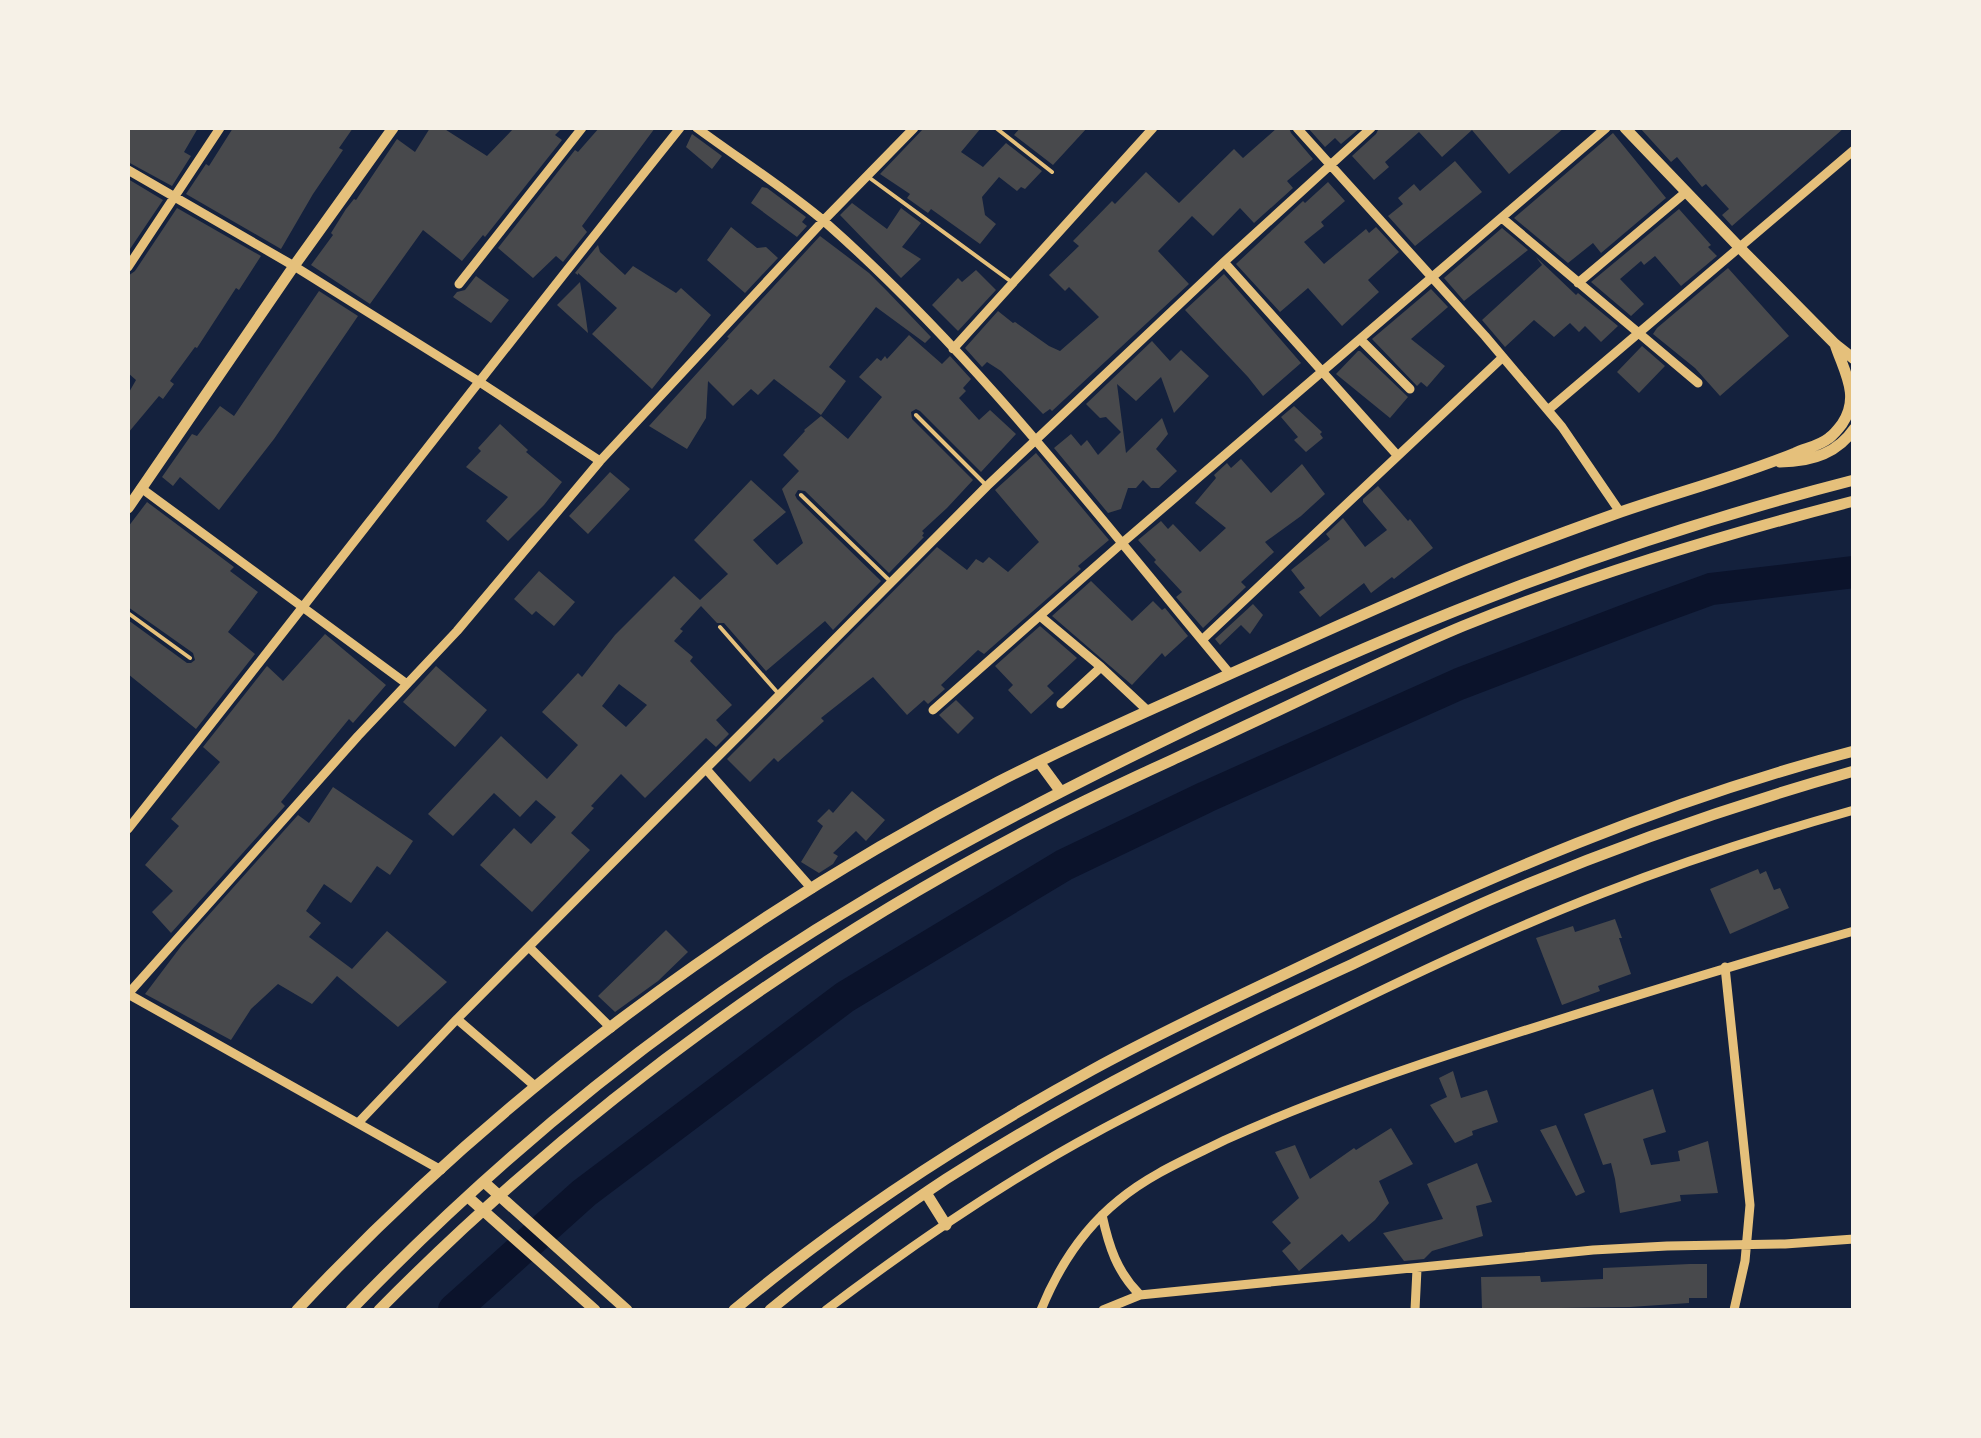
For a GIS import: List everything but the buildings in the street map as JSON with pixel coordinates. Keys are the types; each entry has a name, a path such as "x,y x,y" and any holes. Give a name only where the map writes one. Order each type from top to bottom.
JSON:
{"street":[{"path":"128,267 220,128"},
{"path":"128,508 393,128"},
{"path":"459,284 582,128"},
{"path":"128,828 680,128"},
{"path":"697,128 823,221 953,349 1035,440 1230,674"},
{"path":"442,1170 128,994 457,631 600,461 914,128"},
{"path":"953,349 1153,128"},
{"path":"1297,128 1548,410 1620,512"},
{"path":"358,1123 987,486 1371,128"},
{"path":"933,710 1606,128"},
{"path":"1625,128 1854,359"},
{"path":"1548,410 1854,150"},
{"path":"128,170 294,266 600,461"},
{"path":"1578,282 1686,192"},
{"path":"1502,218 1698,383"},
{"path":"1224,262 1397,455"},
{"path":"1361,340 1410,388"},
{"path":"297,1310 354,1251 536,1086 672,983 812,889 1040,762 1230,674 1470,568 1620,512 1776,462 1830,438 1845,420 1852,398 1835,344"},
{"path":"1202,640 1503,357"},
{"path":"1776,462 1819,456 1840,444 1854,428"},
{"path":"350,1310 484,1182 606,1080 725,990 868,898 1061,792 1302,675 1470,603 1645,540 1854,480"},
{"path":"141,488 407,684"},
{"path":"379,1310 483,1210 670,1053 890,907 1052,817 1316,691 1480,620 1671,552 1854,501"},
{"path":"1040,616 1148,711"},
{"path":"1061,704 1101,667"},
{"path":"734,1310 924,1170 1036,1101 1152,1038 1528,862 1678,804 1854,751"},
{"path":"1040,762 1061,792"},
{"path":"706,770 812,889"},
{"path":"770,1310 926,1193 1056,1112 1166,1052 1489,900 1658,834 1854,771"},
{"path":"826,1310 946,1225 1096,1132 1268,1045 1479,945 1586,900 1668,868 1854,810"},
{"path":"1040,1310 1072,1250 1119,1200 1160,1173 1296,1109 1382,1076 1725,967 1854,932"},
{"path":"529,947 612,1028"},
{"path":"1725,967 1750,1205 1748,1243 1734,1310"},
{"path":"457,1019 536,1086"},
{"path":"484,1182 628,1310"},
{"path":"926,1193 946,1225"},
{"path":"468,1197 595,1310"},
{"path":"1102,1215 1116,1266 1140,1296"},
{"path":"1102,1310 1140,1296 1593,1250 1854,1239"},
{"path":"1415,1310 1417,1269"}],"lane":[{"path":"996,128 1052,172"},
{"path":"867,176 1013,282"},
{"path":"916,415 987,486"},
{"path":"802,495 890,582"},
{"path":"128,614 190,658"},
{"path":"720,627 780,695"}],"waterway":[{"path":"454,1310 584,1193 845,997 1064,865 1459,684 1645,613 1711,589 1854,572"}]}
